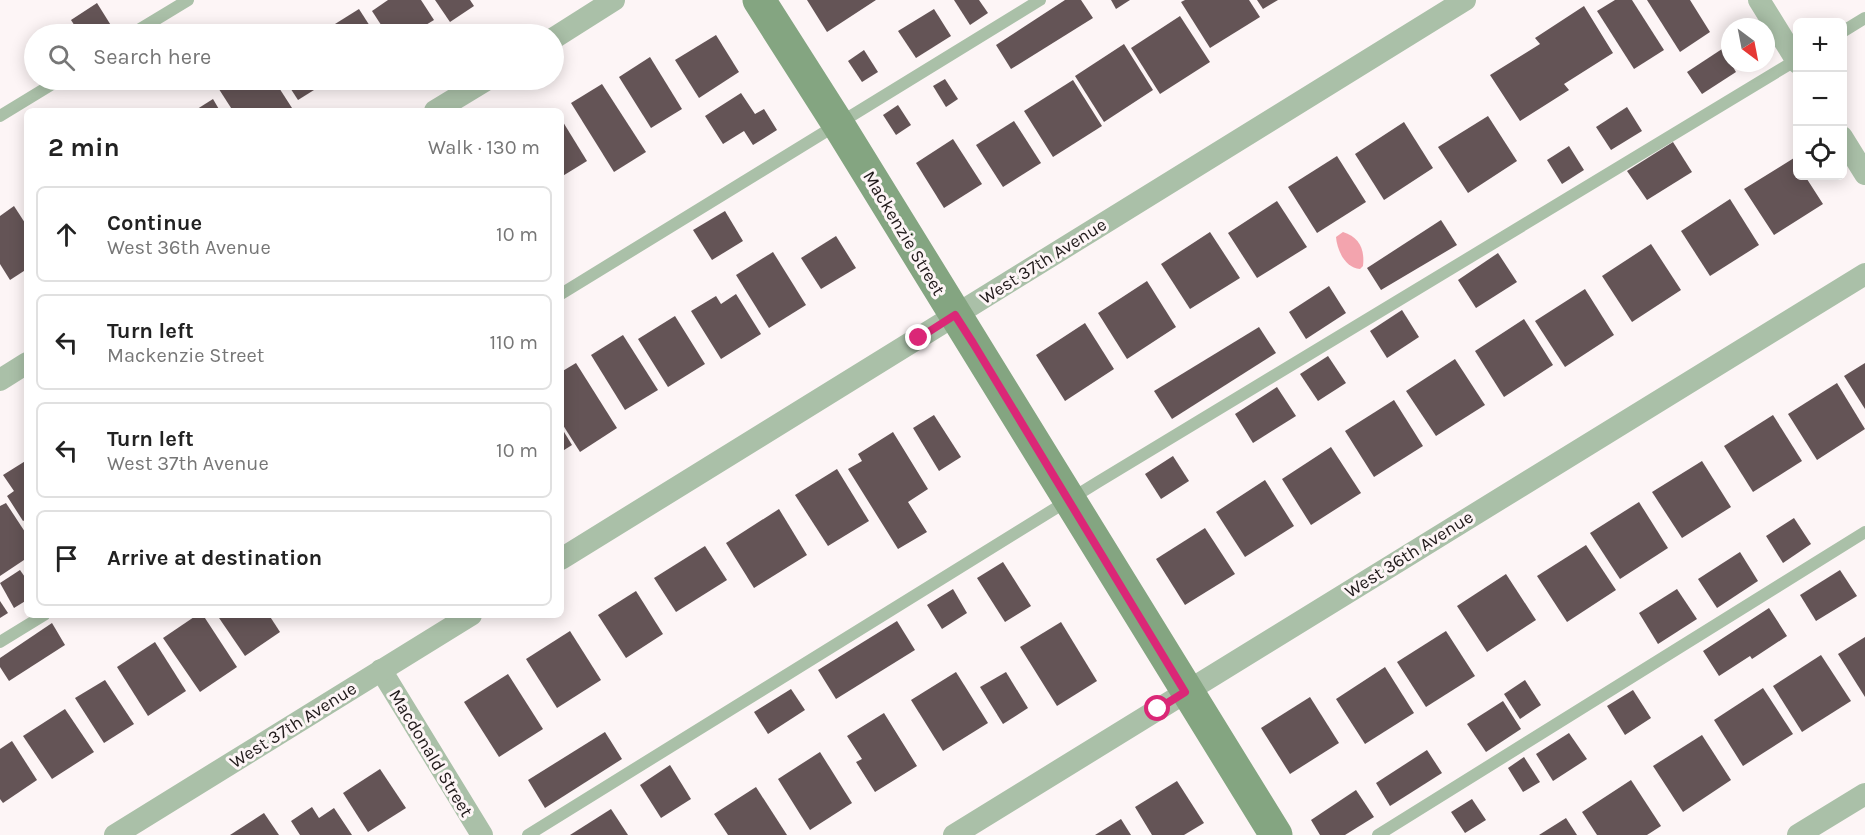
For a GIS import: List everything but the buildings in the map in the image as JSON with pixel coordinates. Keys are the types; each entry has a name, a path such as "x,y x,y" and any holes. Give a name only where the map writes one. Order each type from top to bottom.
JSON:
{"street":[{"path":"564,32 614,0"},
{"name":"Mackenzie Street","path":"759,0 1070,500 1185,692 1276,835"},
{"name":"West 37th Avenue","path":"564,557 1465,0"},
{"path":"1759,0 1793,55"},
{"path":"440,108 470,90"},
{"path":"1847,145 1865,174"},
{"name":"West 36th Avenue","path":"954,835 1865,274"},
{"path":"0,380 24,365"},
{"name":"West 37th Avenue","path":"115,835 466,618"},
{"name":"Macdonald Street","path":"381,670 482,835"},
{"path":"1798,835 1865,794"}],"lane":[{"path":"148,24 188,0"},
{"path":"564,292 1040,0"},
{"path":"1847,29 1865,18"},
{"path":"528,835 1070,500 1793,63"},
{"path":"0,116 43,90"},
{"path":"1378,835 1865,532"},
{"path":"0,642 39,618"}],"shaded area":[{"path":"1343,232 1349,234 1360,244 1363,266 1360,269 1346,262 1340,253 1336,237"}],"route":[{"path":"919,338 955,315 1070,500 1185,692 1158,709"}]}
